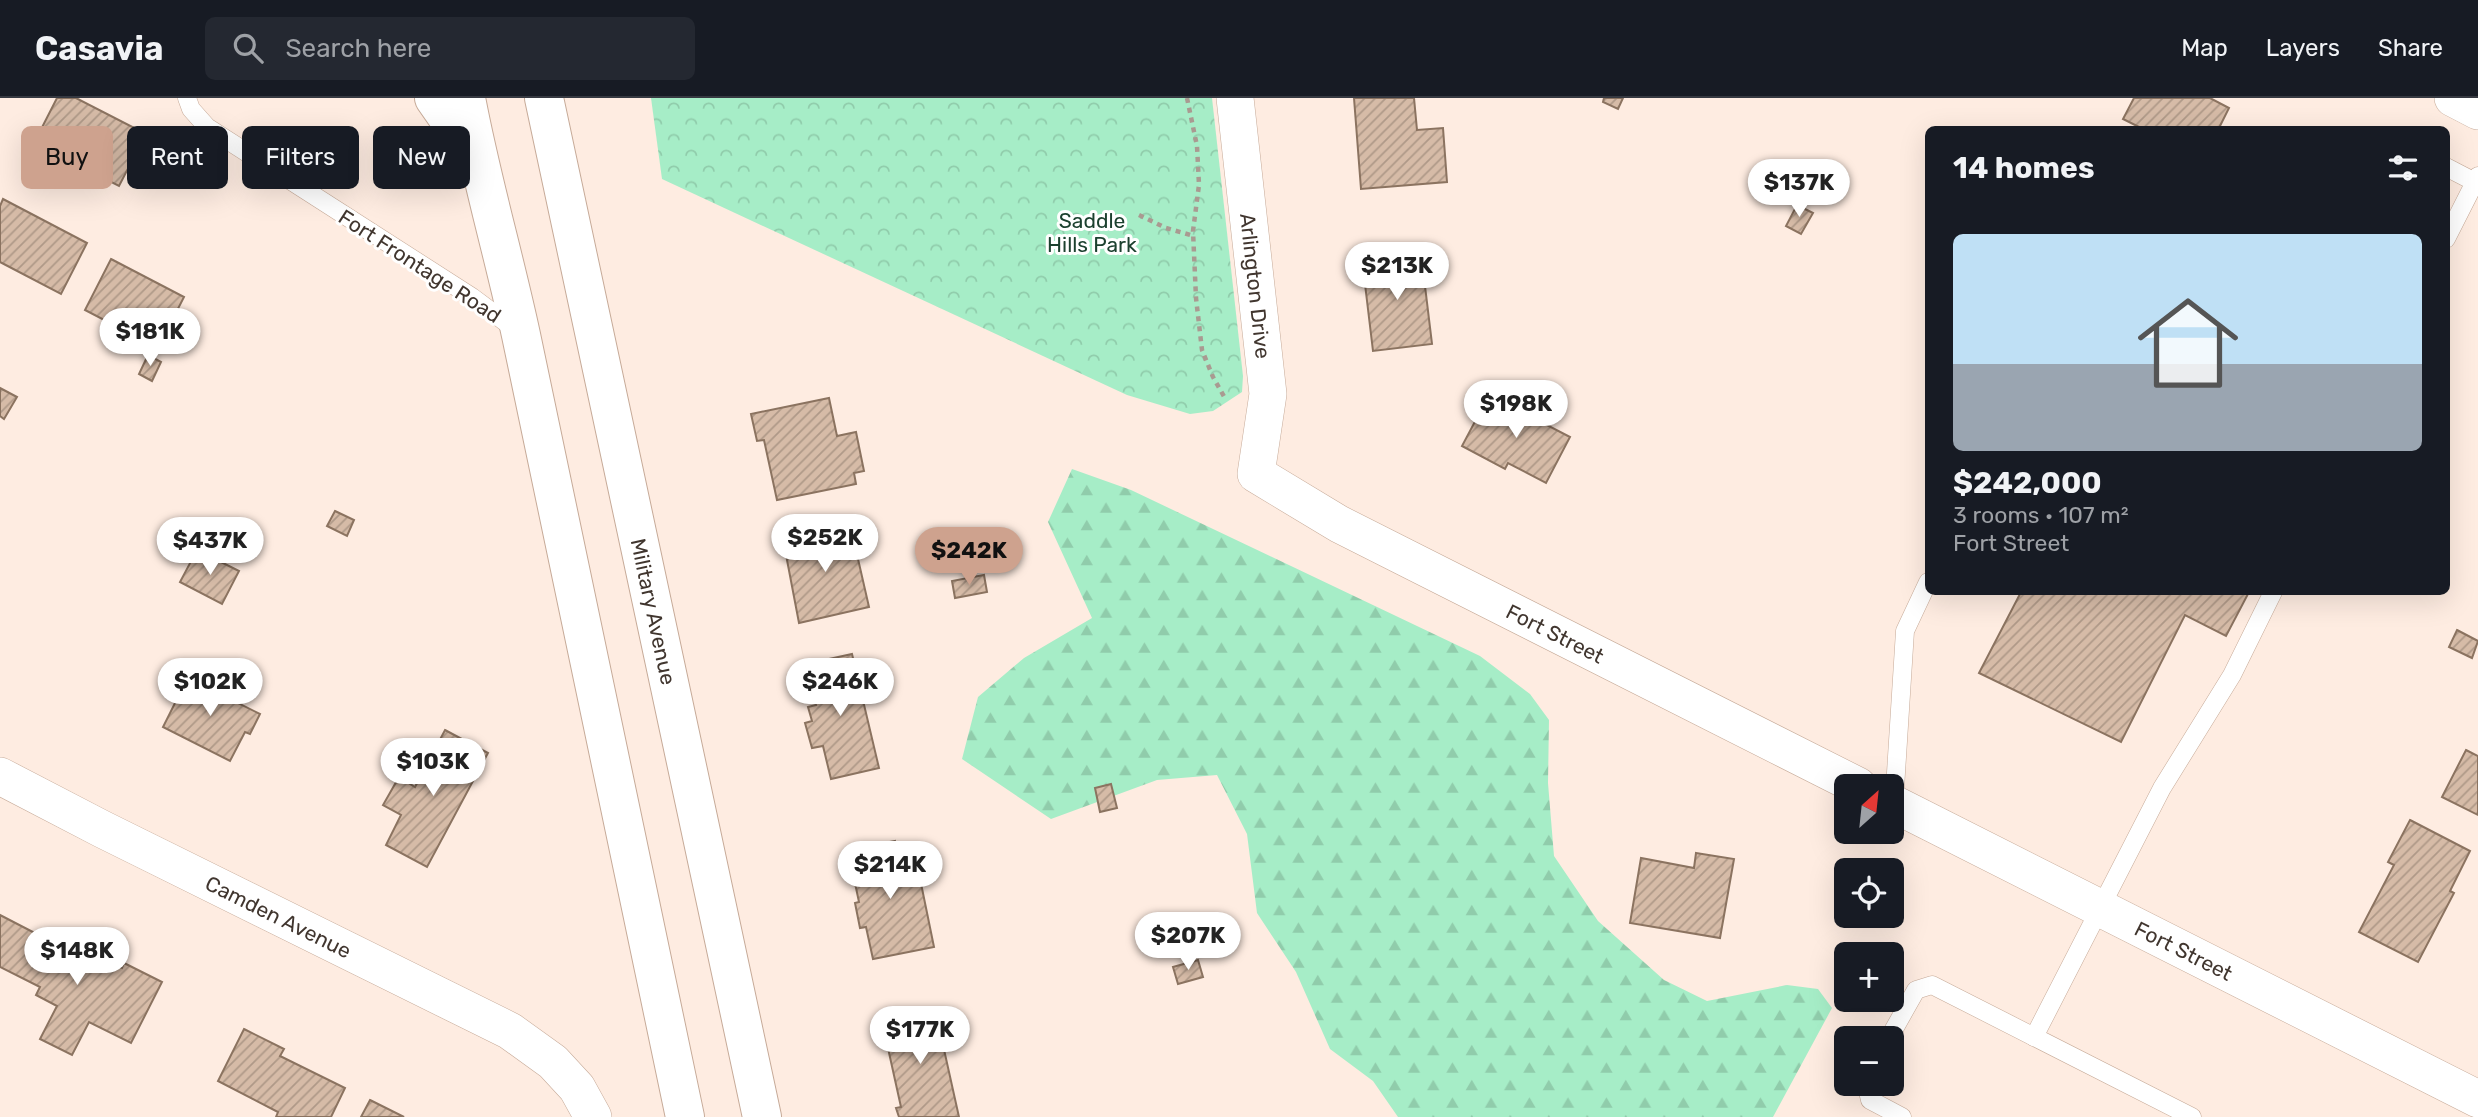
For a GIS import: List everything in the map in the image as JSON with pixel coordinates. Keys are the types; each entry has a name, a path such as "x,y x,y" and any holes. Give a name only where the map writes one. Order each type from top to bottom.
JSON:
{"main road":[{"path":"434,98 478,161"},
{"path":"466,98 478,161 489,196 521,334 685,1117"},
{"name":"Military Avenue","path":"543,101 762,1117"}],"street":[{"name":"Arlington Drive","path":"1236,98 1268,394 1257,464"},
{"path":"2453,98 2478,111"},
{"name":"Fort Street","path":"1257,464 1339,524 1834,774"},
{"name":"Camden Avenue","path":"0,776 510,1031 553,1062 577,1088 593,1117"},
{"name":"Fort Street","path":"1904,810 2478,1099"}],"lane":[{"name":"Fort Frontage Road","path":"187,98 191,109 207,127 472,298 521,334"},
{"path":"2450,169 2477,179 2450,231"},
{"path":"1895,774 1905,631 1925,588"},
{"path":"2034,1037 2162,788 2232,675 2272,595"},
{"path":"1896,1026 1916,990 1931,985 2192,1117"},
{"path":"1869,1096 1870,1100 1902,1117"}],"path":[{"path":"1187,98 1198,159 1199,186 1194,236 1196,298 1202,350 1257,464"},
{"path":"1139,215 1166,228 1194,236"}],"green space":[{"name":"Saddle Hills Park","path":"651,98 1212,98 1243,376 1242,392 1213,411 1190,414 1127,395 662,179"},
{"path":"1072,469 1131,490 1480,656 1530,694 1549,720 1548,783 1554,856 1598,921 1664,980 1707,1001 1787,985 1818,989 1832,1008 1773,1117 1398,1117 1373,1081 1330,1049 1296,972 1257,913 1247,834 1217,775 1157,780 1051,819 962,759 978,697 1024,658 1092,618 1048,522"}],"building":[{"path":"57,98 76,98 130,126 127,126 127,171 119,186 113,183 113,126 43,126"},
{"path":"1354,98 1414,98 1417,130 1443,128 1447,182 1361,189"},
{"path":"1604,98 1623,98 1618,109 1603,102"},
{"path":"2134,98 2210,98 2229,108 2220,126 2137,126 2123,119"},
{"path":"3,199 87,243 61,294 0,262 0,206"},
{"path":"1797,205 1813,213 1801,234 1786,226"},
{"path":"1421,253 1432,344 1373,351 1362,259"},
{"path":"111,259 184,297 158,348 85,310"},
{"path":"148,355 161,362 152,381 139,374"},
{"path":"0,388 17,397 4,419 0,416"},
{"path":"1489,395 1570,437 1546,483 1508,463 1505,469 1462,446"},
{"path":"829,398 837,436 856,432 864,471 854,473 856,484 777,500 764,440 757,441 751,414"},
{"path":"335,511 354,520 347,536 327,526"},
{"path":"850,524 869,607 799,623 783,539"},
{"path":"197,550 239,571 222,604 180,582"},
{"path":"984,575 987,592 955,598 952,581"},
{"path":"2019,595 2247,595 2226,636 2185,615 2121,742 1979,673"},
{"path":"2457,630 2478,641 2472,658 2449,647"},
{"path":"852,654 879,768 831,779 823,746 812,748 805,723 812,721 808,707 816,705 806,664"},
{"path":"191,671 216,684 212,690 260,714 250,734 245,732 230,761 163,727"},
{"path":"445,730 488,753 427,867 386,845 401,815 383,805 399,777 415,787"},
{"path":"2466,750 2478,756 2478,815 2442,797"},
{"path":"1111,784 1117,808 1100,812 1095,788"},
{"path":"2410,820 2470,851 2450,891 2454,893 2418,962 2359,932 2394,865 2388,862"},
{"path":"895,841 899,863 916,859 934,947 873,959 866,927 860,928 855,903 859,902 848,850"},
{"path":"1696,853 1734,859 1720,938 1630,923 1641,858 1694,868"},
{"path":"0,915 83,958 87,951 122,968 124,963 162,982 131,1043 89,1022 72,1055 40,1039 57,1006 36,995 40,987 0,967"},
{"path":"1198,960 1203,977 1178,984 1173,967"},
{"path":"935,1009 959,1117 899,1117 896,1108 901,1107 882,1021"},
{"path":"244,1029 284,1049 280,1056 345,1088 331,1117 276,1117 278,1112 218,1081"},
{"path":"370,1100 404,1117 361,1117"}]}
